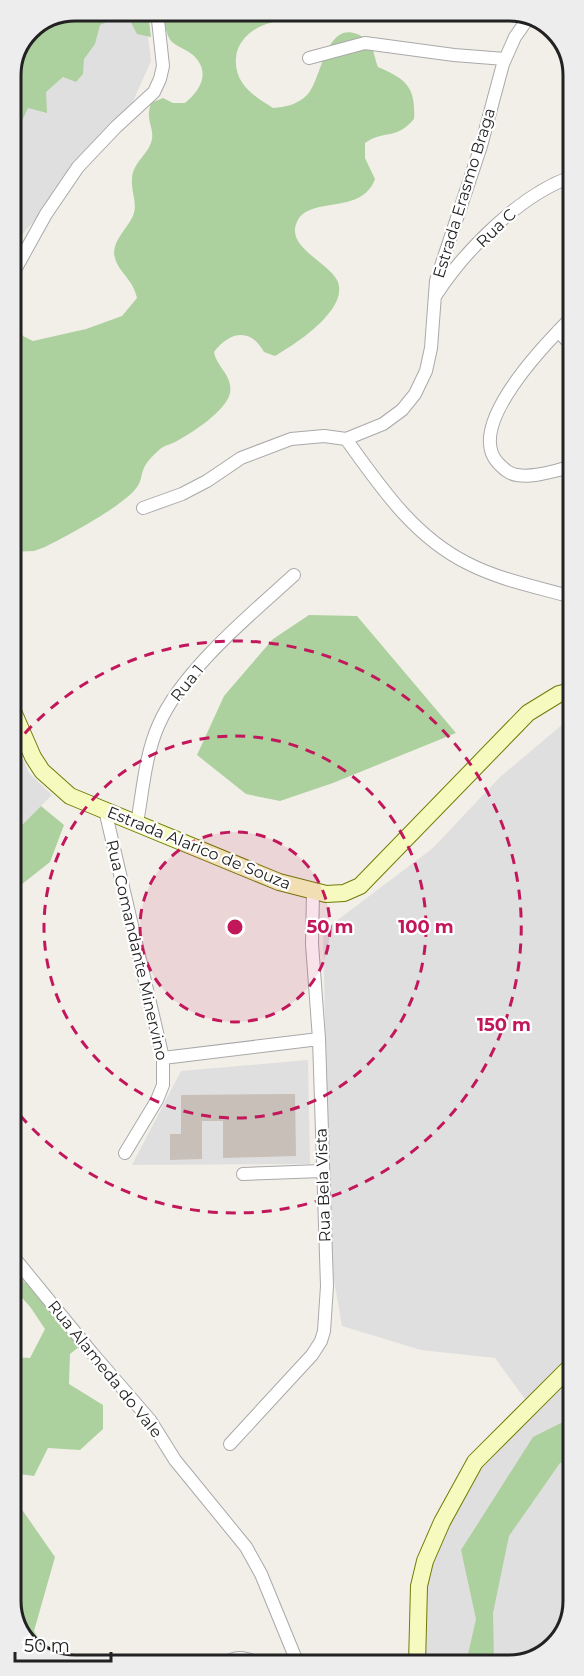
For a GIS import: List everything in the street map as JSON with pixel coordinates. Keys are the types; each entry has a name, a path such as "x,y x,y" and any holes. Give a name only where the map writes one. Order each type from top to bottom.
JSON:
{"main road":[{"name":"Estrada Alarico de Souza","path":"21,730 42,771 70,796 279,882 326,894 344,893 360,886 528,713 563,693"},
{"path":"417,1655 419,1587 425,1562 442,1522 475,1462 563,1374"}],"street":[{"path":"21,259 46,214 78,167 116,126 154,92 163,66 158,21"},
{"name":"Estrada Erasmo Braga","path":"143,508 182,494 242,458 291,438 324,436 346,439 383,424 402,410 415,394 426,371 436,282 481,146 505,58 515,36 524,23"},
{"path":"309,58 365,43 454,55 505,58"},
{"name":"Rua C","path":"435,296 455,269 505,218 528,199 563,180"},
{"path":"563,326 517,377 494,423 492,449 495,459 505,470 514,475 525,476 563,469"},
{"path":"558,331 563,336"},
{"path":"346,439 395,505 441,547 466,563 502,578 563,595"},
{"name":"Rua 1","path":"137,823 150,751 159,724 173,698 213,652 294,575"},
{"name":"Rua Comandante Minervino","path":"105,810 163,1058 163,1085 157,1100 125,1153"},
{"name":"Rua Bela Vista","path":"230,1444 312,1355 321,1341 326,1318 327,1286 319,1039 312,944 314,891"},
{"path":"163,1058 319,1039"},
{"path":"243,1174 322,1171"},
{"name":"Rua Alameda do Vale","path":"21,1266 150,1420 175,1460 246,1547 261,1574 294,1655"}],"shaded area":[{"path":"146,21 151,61 126,117 21,236 21,72 25,54 37,37 54,25 65,22"},
{"path":"563,724 563,1608 552,1634 539,1646 523,1653 516,1655 420,1655 420,1567 478,1460 530,1406 495,1358 421,1350 342,1326 330,1257 323,931 433,848 500,777"},
{"path":"21,755 29,773 52,795 21,826"},
{"path":"308,1060 310,1164 132,1165 181,1071"}],"green space":[{"path":"109,21 100,25 95,44 84,59 83,74 76,82 63,77 46,92 47,113 28,108 21,123 23,61 30,45 37,37 54,25 65,22"},
{"path":"130,21 149,21 151,37 137,34"},
{"path":"164,21 283,21 267,24 254,30 240,45 236,58 238,75 242,82 252,94 273,108 295,103 307,95 331,44 338,36 346,32 357,34 371,45 378,67 396,76 407,85 413,99 414,119 395,133 378,136 365,143 365,158 375,179 369,190 349,201 314,209 305,213 298,220 295,229 296,238 308,253 337,280 339,291 336,302 329,313 308,334 275,356 264,352 259,344 247,336 233,336 220,345 214,352 227,376 230,387 230,393 223,407 191,433 160,449 146,464 137,487 121,502 81,528 45,547 34,551 21,552 21,332 23,336 33,341 86,329 122,316 137,298 117,263 114,252 117,242 133,216 135,202 132,185 135,168 148,150 152,139 149,109 151,103 163,98 173,103 185,103 196,92 203,74 202,68 193,55 174,44"},
{"path":"309,615 357,616 456,733 333,783 280,801 246,794 197,755 224,696 273,639"},
{"path":"41,806 64,825 50,862 21,885 21,826"},
{"path":"21,1272 24,1282 49,1289 61,1308 79,1326 85,1342 70,1354 69,1384 103,1405 103,1429 80,1450 48,1448 34,1476 21,1474 21,1358 30,1358 45,1329 21,1296"},
{"path":"563,1422 563,1462 560,1463 509,1536 493,1613 494,1655 468,1655 476,1619 461,1550 533,1437"},
{"path":"21,1508 55,1557 34,1631 40,1643 30,1631 21,1608"}],"building":[{"path":"295,1094 296,1156 223,1158 223,1121 202,1121 202,1159 170,1160 170,1134 181,1134 181,1095"}]}
